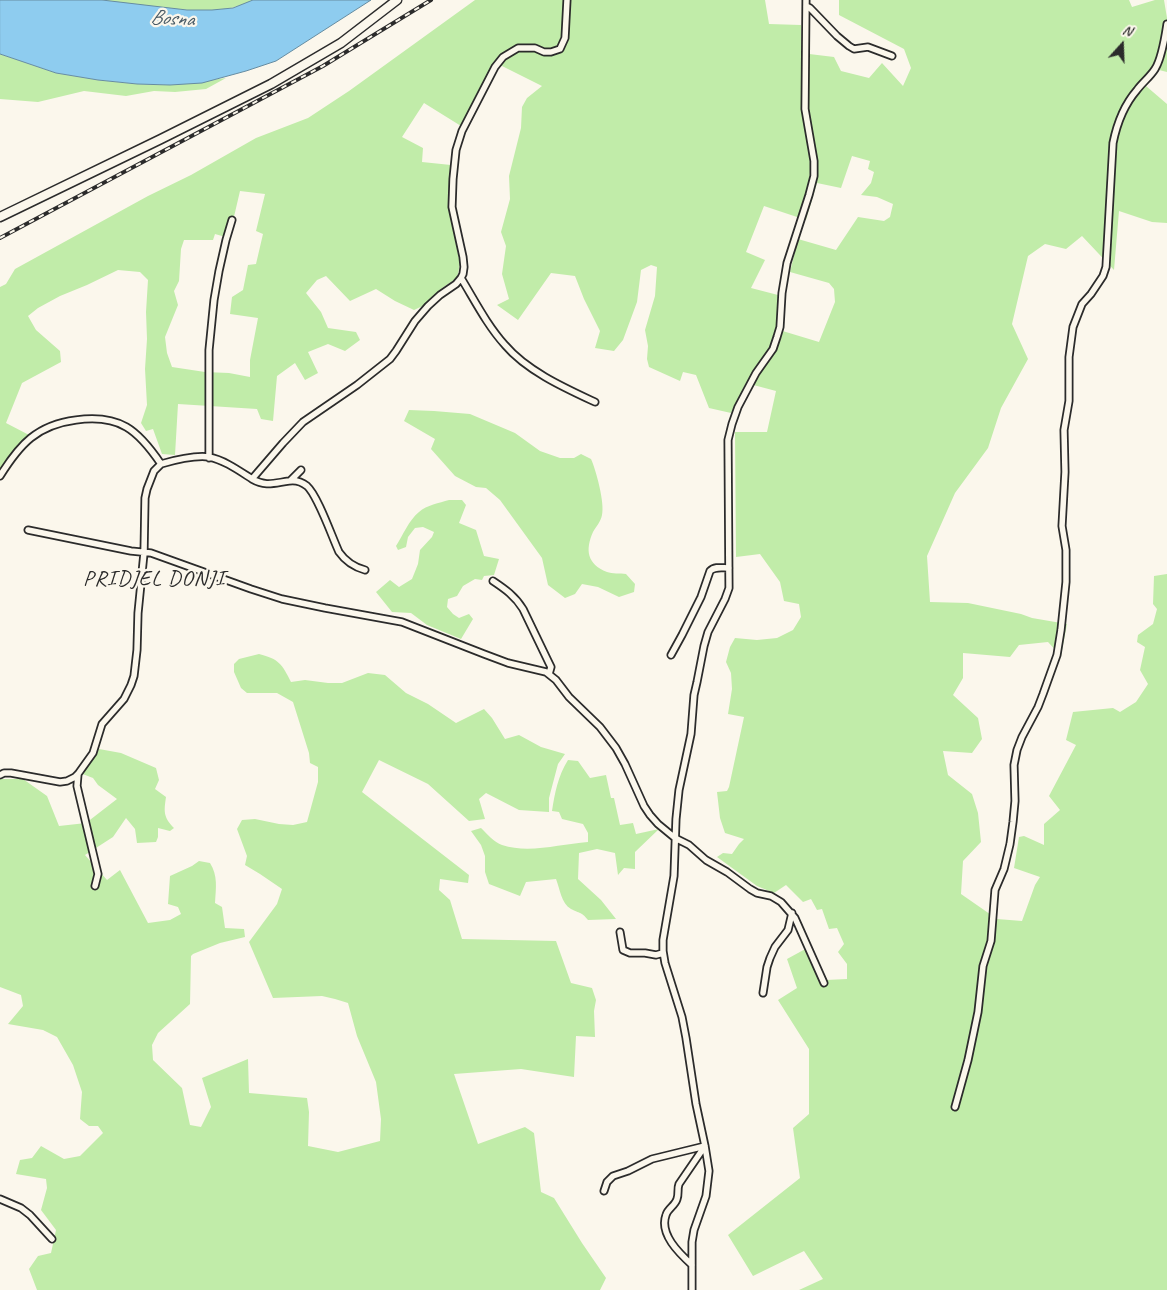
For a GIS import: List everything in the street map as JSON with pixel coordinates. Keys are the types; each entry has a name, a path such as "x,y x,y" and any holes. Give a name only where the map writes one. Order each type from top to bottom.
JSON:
{"main road":[{"path":"0,216 271,84 341,43 397,0"}],"street":[{"path":"252,478 303,422 357,385 390,359 415,321 428,306 461,278 464,267 463,257 452,207 456,150 462,131 495,67 503,57 518,48 535,48 544,52 560,49 565,38 567,0"},
{"path":"806,3 849,46 854,49 868,46 892,56"},
{"path":"692,1290 692,1242 694,1230 706,1196 709,1170 696,1104 685,1031 665,963 663,940 674,876 679,790 691,734 694,695 708,632 729,588 728,447 732,424 738,407 777,338 780,327 782,293 787,263 814,176 814,161 805,109 806,3"},
{"path":"955,1107 968,1060 978,1012 983,966 990,941 994,890 1004,868 1010,844 1015,801 1014,765 1017,750 1043,694 1057,655 1061,630 1066,582 1066,550 1062,526 1065,472 1064,430 1069,401 1069,357 1072,327 1082,304 1103,276 1106,267 1113,143 1116,126 1135,92 1156,68 1166,39 1167,24"},
{"path":"209,458 208,350 219,272 232,220"},
{"path":"461,278 489,325 505,346 521,361 570,390 595,402"},
{"path":"0,476 14,454 32,436 56,423 84,419 98,418 109,420 129,428 145,442 161,464"},
{"path":"0,775 11,773 60,782 74,778 93,753 102,724 128,692 134,676 137,650 138,613 144,552 145,498 154,470 161,464 202,457 228,464 260,483 270,484 291,480 303,483 311,491 342,557 351,564 365,570"},
{"path":"291,480 301,470"},
{"path":"28,530 157,555 282,599 411,625 484,654 549,674 569,697 600,727 616,748 644,806 666,831 689,845 706,860 727,872 750,889 777,899 792,913 824,983"},
{"path":"671,655 680,641 701,597 712,568 729,568"},
{"path":"493,581 512,595 520,604 551,667 549,674"},
{"path":"78,774 79,796 98,874 95,886"},
{"path":"763,993 770,958 775,947 788,930 792,913"},
{"path":"620,932 621,945 626,952 663,953"},
{"path":"604,1191 607,1182 613,1176 645,1162 705,1146"},
{"path":"692,1265 673,1245 666,1230 665,1216 675,1205 679,1194 679,1184 705,1146"},
{"path":"0,1199 21,1208 52,1239"}],"green space":[{"path":"102,0 253,0 230,8 207,11 183,10"},
{"path":"475,0 765,0 769,24 801,25 801,53 834,57 841,71 869,78 882,63 903,86 911,68 904,49 839,15 839,0 1129,0 1132,7 1155,0 1164,0 1167,18 1167,72 1159,70 1146,86 1167,104 1167,223 1152,222 1119,211 1114,270 1082,236 1066,249 1045,244 1028,256 1012,324 1028,359 1001,408 988,448 955,493 927,556 930,602 968,603 1067,624 1061,656 1048,642 1019,645 1010,657 963,653 963,678 953,695 978,718 982,739 972,753 943,751 948,775 972,794 978,813 981,842 963,861 961,894 997,919 1022,921 1035,885 1040,877 1014,868 1019,837 1024,836 1044,845 1044,824 1060,810 1049,796 1076,745 1066,740 1073,712 1113,708 1120,712 1136,702 1148,684 1140,670 1145,647 1137,642 1138,635 1153,624 1157,609 1153,604 1154,576 1167,574 1167,1290 799,1290 823,1279 804,1251 753,1276 728,1235 800,1178 793,1128 809,1114 809,1049 778,1000 797,988 787,959 809,947 826,980 847,979 847,964 838,952 844,944 837,928 829,929 822,909 817,910 811,899 803,902 786,885 774,893 757,886 717,857 723,853 732,854 744,839 725,833 720,818 717,792 727,791 729,787 744,717 728,714 732,689 731,673 726,662 730,647 735,638 757,640 777,638 793,630 801,617 799,604 784,601 780,582 760,554 736,557 735,432 767,432 776,391 746,383 731,413 709,408 696,375 683,372 680,381 649,367 645,330 655,296 657,267 651,265 641,270 637,302 623,340 614,351 595,348 600,331 575,276 551,273 518,320 497,305 509,299 502,274 506,246 501,232 510,199 509,176 521,128 522,107 527,98 542,86 494,62 461,126 424,103 402,137 423,148 422,162 451,165 449,208 460,264 457,278 442,288 427,304 414,310 376,289 350,301 326,276 317,280 306,293 321,312 328,328 356,332 360,340 345,351 328,344 308,352 318,373 305,380 295,363 277,376 273,421 261,419 257,409 178,404 175,455 162,454 153,429 146,431 141,423 147,405 145,369 148,280 140,272 118,270 60,296 28,316 36,330 60,351 61,362 22,383 6,423 31,436 0,474 0,287 6,284 15,269 256,138 308,118 349,91","holes":["852,156 870,161 868,169 874,172 871,183 861,195 877,197 893,204 890,217 884,221 858,217 836,250 798,239 790,272 829,283 834,289 835,302 819,342 776,329 778,295 751,288 765,260 746,252 764,206 806,220 817,183 841,188","240,191 265,194 256,231 263,234 256,264 248,265 243,290 232,297 230,314 258,318 250,360 250,377 172,367 167,353 165,337 178,305 174,291 179,281 181,249 184,240 213,240 215,234 229,238"]},
{"path":"0,54 56,73 98,80 170,85 226,78 206,89 175,92 154,91 126,96 84,91 38,102 0,99"},
{"path":"409,410 470,414 515,433 540,451 560,458 574,458 581,454 591,459 600,487 603,510 601,519 590,539 590,556 595,565 600,569 609,573 626,574 635,584 634,592 619,597 598,587 582,584 575,594 565,598 548,585 542,558 500,500 486,488 476,487 455,476 431,449 435,439 404,421"},
{"path":"449,500 462,500 466,505 459,523 476,530 484,556 499,559 494,575 484,576 482,580 475,579 463,586 457,596 448,599 447,607 453,614 459,618 469,614 473,619 461,639 427,625 411,613 392,612 376,592 390,580 399,587 412,579 418,564 420,550 434,532 423,527 415,528 408,537 406,547 398,550 396,546 415,515 429,506"},
{"path":"259,654 276,660 291,682 305,680 342,683 368,673 385,675 406,693 428,704 456,723 484,709 505,739 519,735 541,747 565,754 558,764 549,798 549,812 519,810 486,793 479,799 485,819 469,821 428,784 379,760 362,792 469,875 468,883 440,879 439,890 450,900 462,939 556,941 571,983 592,988 596,1000 594,1011 595,1037 576,1036 574,1077 521,1069 454,1074 478,1144 525,1127 534,1133 541,1192 554,1198 606,1278 600,1290 37,1290 29,1269 38,1256 51,1253 56,1230 41,1210 47,1188 46,1179 16,1174 20,1160 32,1158 41,1146 64,1159 80,1156 103,1133 98,1126 89,1126 80,1119 82,1092 73,1065 57,1037 43,1030 8,1024 23,1006 21,995 0,987 0,779 23,779 47,796 59,826 86,823 117,799 98,785 93,778 80,773 99,749 121,753 156,768 159,780 155,789 166,797 165,814 174,828 170,831 158,828 156,842 137,843 135,829 126,818 113,837 85,855 107,880 120,870 148,923 170,920 181,914 178,907 168,904 170,876 199,861 210,863 213,868 216,887 215,903 222,907 225,928 244,929 245,937 220,943 191,956 190,1004 158,1033 152,1045 153,1060 182,1088 190,1125 201,1127 211,1107 202,1078 248,1059 249,1093 307,1098 309,1112 308,1146 338,1152 380,1141 381,1119 376,1082 357,1036 348,1003 322,996 273,998 249,942 277,904 282,889 245,865 247,856 237,829 242,820 255,819 293,825 307,822 318,782 318,767 310,763 309,753 293,702 277,693 247,693 241,688 234,672 234,664 239,659"},
{"path":"568,760 578,761 590,778 606,775 611,798 614,798 620,825 633,823 636,834 659,829 635,852 635,869 624,868 618,875 615,853 597,849 579,853 578,879 601,900 616,919 588,920 582,914 571,909 563,900 556,879 526,882 520,896 489,884 485,872 485,856 481,845 471,831 481,828 499,844 512,848 534,849 588,842 588,833 583,824 562,819 559,812 552,811 557,784"}],"water":[{"name":"Bosna","path":"0,0 102,0 187,10 212,10 233,8 253,0 371,0 276,61 202,83 170,85 98,80 56,73 0,54"}],"railway":[{"path":"0,238 323,66 431,0"}],"district":[{"name":"PRIDJEL DONJI","path":"154,579"}]}
